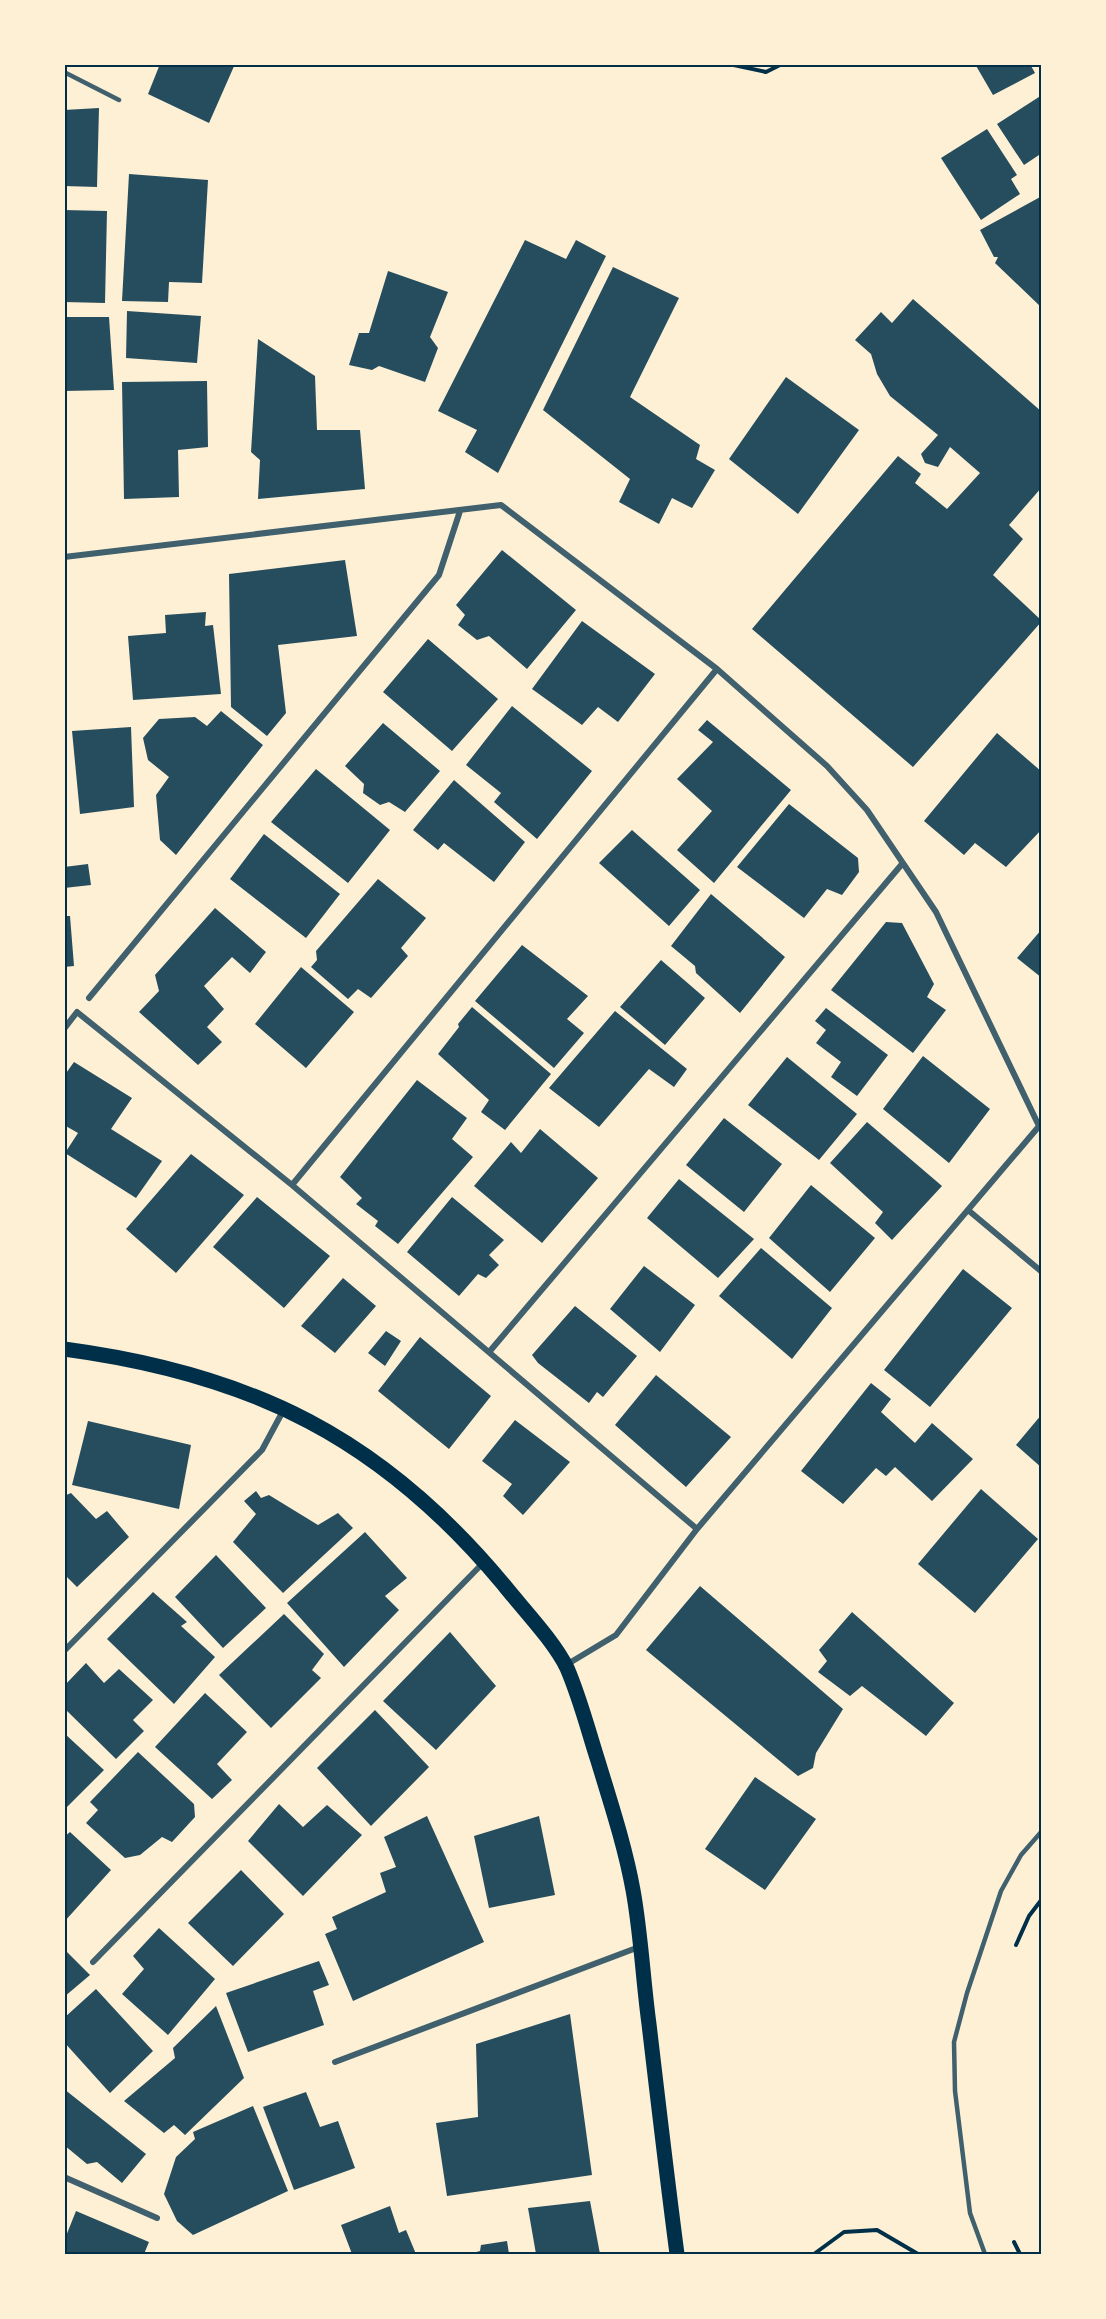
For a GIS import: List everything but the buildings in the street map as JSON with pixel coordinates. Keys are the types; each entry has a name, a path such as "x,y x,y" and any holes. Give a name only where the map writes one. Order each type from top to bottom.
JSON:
{"main road":[{"path":"64,1349 161,1365 221,1382 334,1433 391,1474 441,1515 484,1561 566,1665 584,1713 619,1830 633,1891 677,2254"}],"street":[{"path":"64,557 501,505 717,669 827,766 867,810 936,912 1040,1125 697,1529 616,1635 566,1665"},
{"path":"89,998 439,575 460,511"},
{"path":"292,1185 717,669"},
{"path":"490,1351 902,864"},
{"path":"64,1029 77,1012 292,1185 697,1529"},
{"path":"968,1210 1041,1272"},
{"path":"64,1651 262,1450 285,1409"},
{"path":"93,1962 484,1561"},
{"path":"335,2062 640,1947"},
{"path":"64,2177 157,2218"}],"lane":[{"path":"64,72 120,100"},
{"path":"985,2254 970,2213 955,2091 954,2043 1001,1891 1021,1855 1041,1831"}],"path":[{"path":"729,64 766,72 782,64"},
{"path":"1012,1953 1029,1916 1041,1899"},
{"path":"814,2254 844,2232 877,2230 918,2254"},
{"path":"1011,2236 1020,2254"}]}
